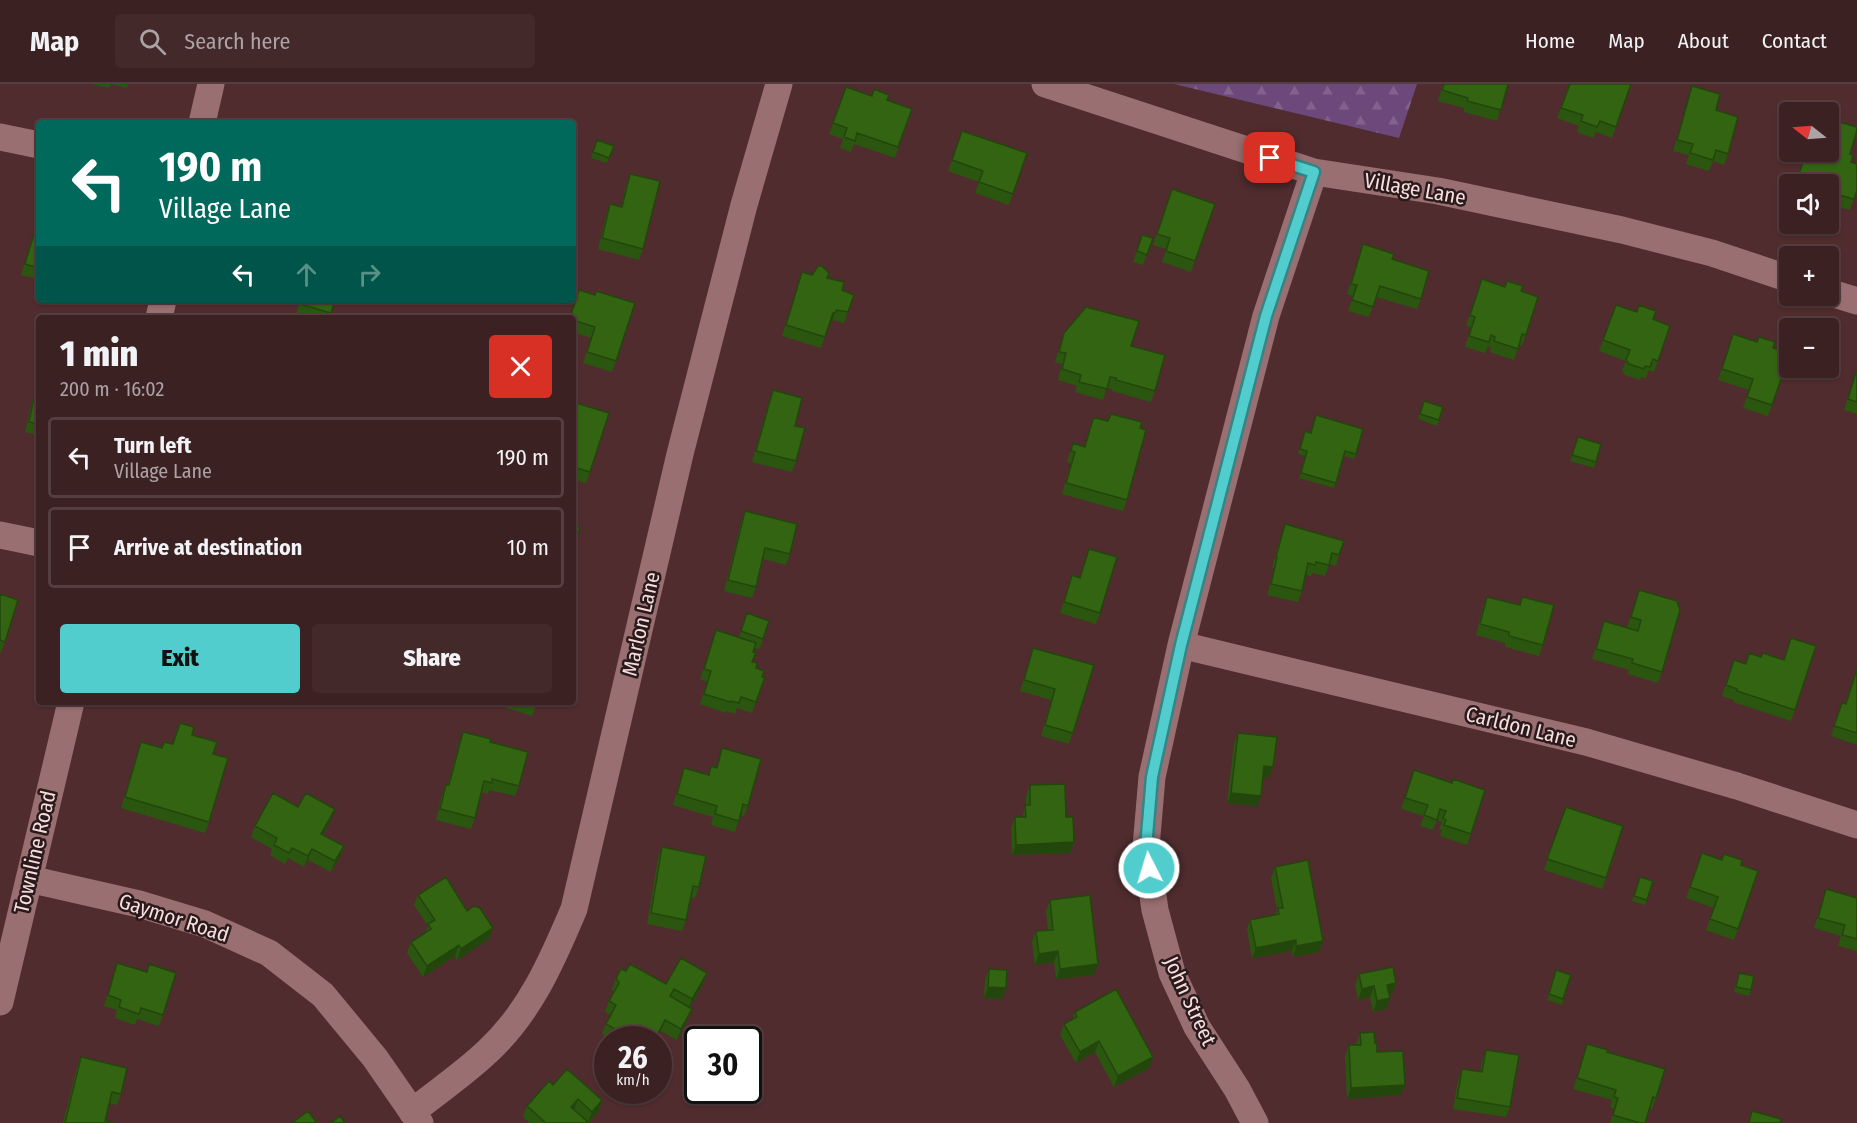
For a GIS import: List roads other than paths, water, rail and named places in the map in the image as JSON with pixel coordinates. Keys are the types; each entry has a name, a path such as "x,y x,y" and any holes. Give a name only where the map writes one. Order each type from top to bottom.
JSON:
{"street":[{"path":"203,120 211,84"},
{"name":"Marlon Lane","path":"416,1117 489,1051 524,1011 550,966 574,909 680,454 744,204 779,84"},
{"name":"Village Lane","path":"1045,84 1314,172 1438,191 1622,230 1712,253 1779,275"},
{"path":"0,137 36,144"},
{"name":"John Street","path":"1255,1123 1237,1089 1197,1028 1172,973 1155,910 1146,847 1152,777 1181,645 1266,316 1314,172"},
{"path":"1839,295 1857,301"},
{"path":"0,535 36,542"},
{"name":"Carldon Lane","path":"1181,645 1586,742 1737,786 1857,825"},
{"name":"Townline Road","path":"0,1002 70,705"},
{"name":"Gaymor Road","path":"29,879 139,904 205,924 269,953 323,995 375,1058 416,1117"}]}
